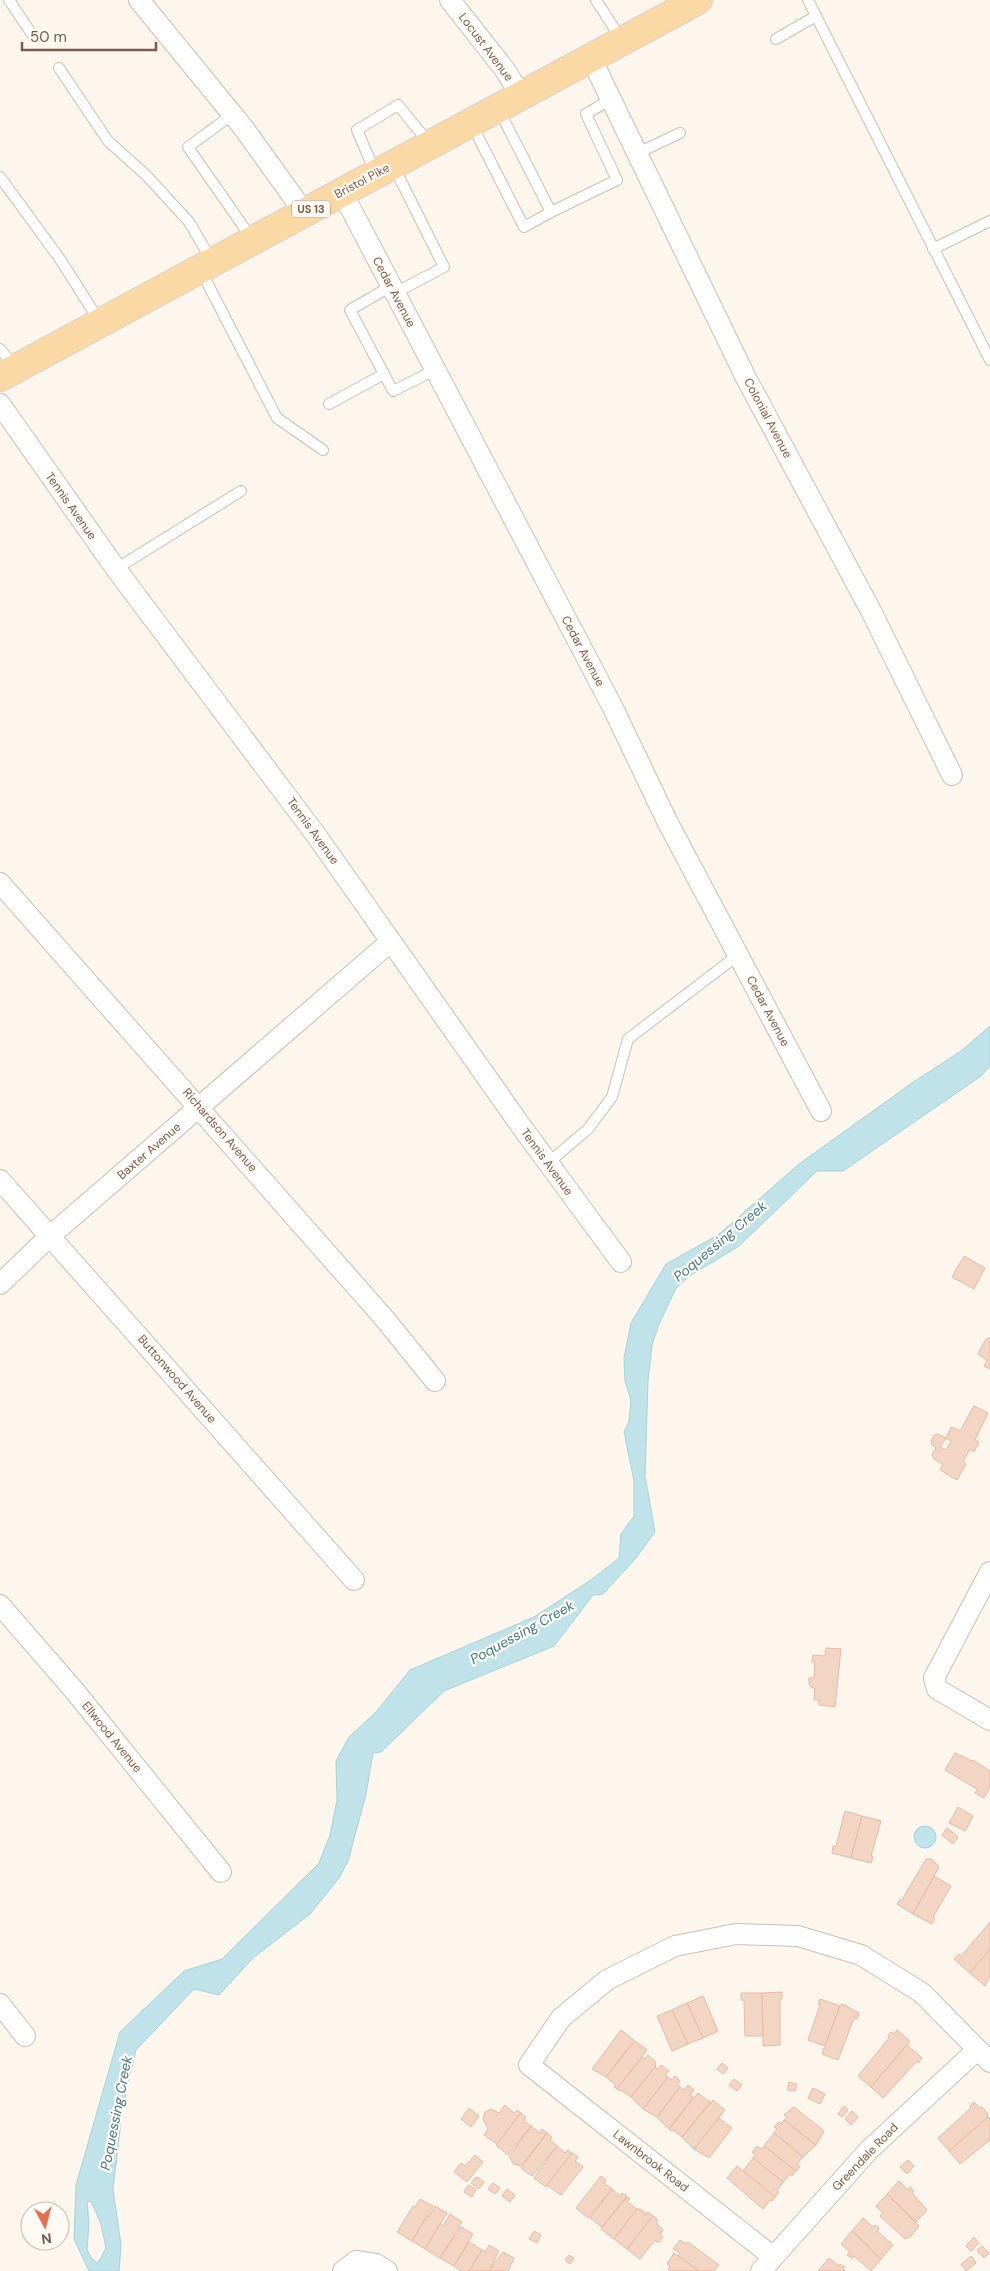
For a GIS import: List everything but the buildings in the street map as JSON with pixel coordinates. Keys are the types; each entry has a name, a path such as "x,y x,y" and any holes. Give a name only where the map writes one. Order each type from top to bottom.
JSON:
{"main road":[{"name":"Bristol Pike","path":"5,365 100,322 698,0"}],"street":[{"path":"138,0 233,114 304,212"},
{"name":"Locust Avenue","path":"450,0 505,70 510,102"},
{"name":"Colonial Avenue","path":"591,58 741,367 870,609 952,775"},
{"name":"Cedar Avenue","path":"342,192 612,706 668,823 820,1111"},
{"name":"Tennis Avenue","path":"0,404 116,570 310,827 548,1163 621,1262"},
{"name":"Richardson Avenue","path":"0,883 384,1318 435,1381"},
{"name":"Baxter Avenue","path":"0,1284 50,1236 390,942"},
{"name":"Buttonwood Avenue","path":"0,1180 354,1580"},
{"path":"990,1572 934,1678 937,1689 990,1720"},
{"name":"Ellwood Avenue","path":"0,1605 73,1688 220,1872"},
{"name":"Lawnbrook Road","path":"766,2263 530,2065 561,2018 607,1980 675,1946 740,1934 798,1936 861,1955 922,1993 983,2056"},
{"path":"0,2004 25,2036"},
{"name":"Greendale Road","path":"766,2263 869,2150 983,2056"},
{"path":"343,2271 356,2261 376,2264 387,2271"}],"lane":[{"path":"9,0 30,33"},
{"path":"596,0 623,41"},
{"path":"808,0 932,249 990,360"},
{"path":"776,38 816,16"},
{"path":"59,68 108,140 151,180 189,222 206,265 277,418 323,450"},
{"path":"470,123 524,227 617,180 586,114 611,99"},
{"path":"510,102 551,212"},
{"path":"430,144 398,105 357,130 384,169 444,267 350,310 393,391 436,370"},
{"path":"233,114 188,147 252,240"},
{"path":"638,153 680,133"},
{"path":"0,177 60,259 100,322"},
{"path":"932,249 990,221"},
{"path":"330,404 384,374"},
{"path":"116,570 241,491"},
{"path":"548,1163 588,1129 612,1097 628,1040 738,955"}],"water":[{"name":"Poquessing Creek","path":"990,1026 990,1066 981,1076 843,1171 817,1171 739,1246 688,1277 676,1288 659,1324 652,1345 648,1381 645,1476 655,1532 636,1558 603,1594 593,1595 554,1646 444,1691 381,1752 373,1753 366,1794 348,1861 339,1878 310,1914 253,1958 219,1995 194,1989 136,2050 123,2105 113,2189 121,2245 119,2271 89,2271 74,2239 76,2185 120,2032 184,1971 222,1959 319,1863 330,1835 337,1800 336,1761 349,1737 376,1712 410,1670 534,1617 591,1580 619,1558 621,1534 634,1516 634,1481 624,1432 629,1421 631,1400 625,1381 624,1358 631,1323 666,1264 718,1235 799,1164 912,1083 961,1051","holes":["91,2201 101,2224 106,2248 98,2263 92,2259 87,2250 89,2223 87,2202"]},
{"path":"925,1826 935,1833 936,1837 929,1847 925,1848 915,1841 914,1837 921,1827"}]}
